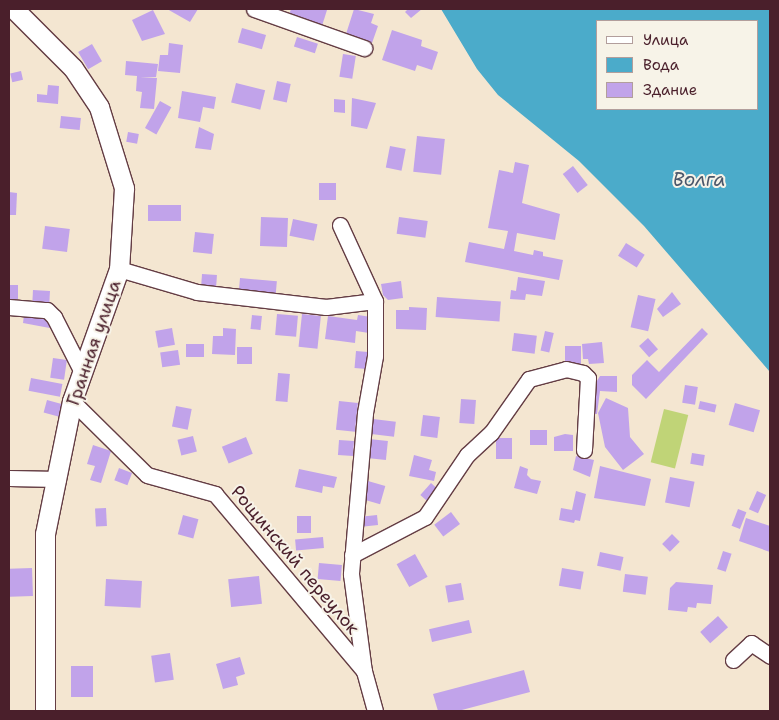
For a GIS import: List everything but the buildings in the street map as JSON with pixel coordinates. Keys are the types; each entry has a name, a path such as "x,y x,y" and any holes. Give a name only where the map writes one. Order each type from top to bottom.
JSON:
{"street":[{"name":"Гранная улица","path":"14,9 73,68 98,107 124,188 119,269 72,401 58,479 45,534 45,711"},
{"path":"254,9 364,48"},
{"path":"340,226 375,301 375,356 365,413 352,554 364,671 374,711"},
{"path":"119,269 197,292 326,307 375,301"},
{"path":"9,307 47,310 54,317 82,372"},
{"path":"352,554 425,517 467,456 491,433 529,379 566,369 584,373 588,378 584,450"},
{"name":"Рощинский переулок","path":"72,401 147,475 215,494 364,671"},
{"path":"9,478 58,479"},
{"path":"733,660 751,643 770,656"}],"green space":[{"path":"664,409 688,415 675,468 651,462"}],"water":[{"name":"Волга","path":"441,9 770,9 770,372 644,226 579,161 498,95 477,69"}]}
